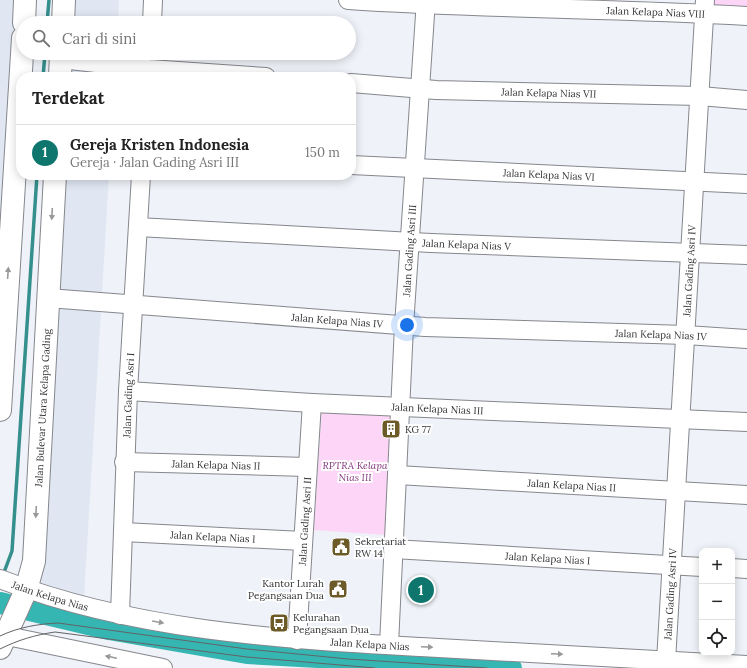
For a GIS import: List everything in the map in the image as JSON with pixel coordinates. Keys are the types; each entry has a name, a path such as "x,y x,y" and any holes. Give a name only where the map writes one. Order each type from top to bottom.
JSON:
{"main road":[{"path":"24,16 25,0"},
{"path":"63,16 64,0"},
{"path":"20,72 21,60"},
{"path":"0,410 4,296 16,133"},
{"name":"Jalan Bulevar Utara Kelapa Gading","path":"2,639 16,592 34,561 54,180"}],"street":[{"path":"152,16 153,0"},
{"name":"Jalan Kelapa Nias VIII","path":"348,0 646,10 705,7 747,16"},
{"name":"Jalan Gading Asri III","path":"389,645 404,326 426,2"},
{"name":"Jalan Gading Asri IV","path":"666,660 705,7"},
{"path":"60,63 149,66 213,72"},
{"name":"Jalan Kelapa Nias VII","path":"356,83 421,88 700,96 747,100"},
{"name":"Jalan Kelapa Nias VI","path":"356,165 695,180 747,184"},
{"name":"Jalan Gading Asri I","path":"120,615 124,462 141,180"},
{"name":"Jalan Kelapa Nias V","path":"138,227 410,241 747,255"},
{"name":"Jalan Kelapa Nias IV","path":"48,298 404,326 686,335 747,339"},
{"name":"Jalan Kelapa Nias III","path":"128,391 312,403 747,422"},
{"name":"Jalan Gading Asri II","path":"297,640 312,403"},
{"name":"Jalan Kelapa Nias II","path":"124,462 307,467"},
{"name":"Jalan Kelapa Nias II","path":"397,474 747,495"},
{"name":"Jalan Kelapa Nias I","path":"123,532 303,541"},
{"name":"Jalan Kelapa Nias I","path":"393,549 699,567"},
{"path":"735,568 747,569"},
{"name":"Jalan Kelapa Nias","path":"16,592 120,615 220,632 297,640 747,665"},
{"path":"2,639 163,668"}],"shaded area":[{"path":"0,0 20,0 19,16 16,16 17,60 0,346"},
{"path":"68,0 119,0 118,16 67,16"},
{"path":"65,60 116,60 115,72 64,72"},
{"path":"58,180 109,180 84,598 36,587"}],"green space":[{"path":"708,0 747,0 747,10 708,8"},
{"name":"RPTRA Kelapa Nias III","path":"322,407 396,412 387,535 314,530"}],"waterway":[{"path":"48,16 49,0"},
{"path":"43,72 44,60"},
{"path":"3,575 12,551 37,180"},
{"path":"0,603 109,629 247,653 511,668"}],"tram line":[{"path":"0,636 29,626 58,623 247,649 348,659 487,668"},
{"path":"0,649 27,638 55,632 247,657 375,668"}],"place":[{"name":"KG 77","path":"391,429"},
{"name":"Sekretariat RW 14","path":"341,547"},
{"name":"Kantor Lurah Pegangsaan Dua","path":"338,589"},
{"name":"Gereja Kristen Indonesia","path":"421,590"},
{"name":"Kelurahan Pegangsaan Dua","path":"279,623"}]}
